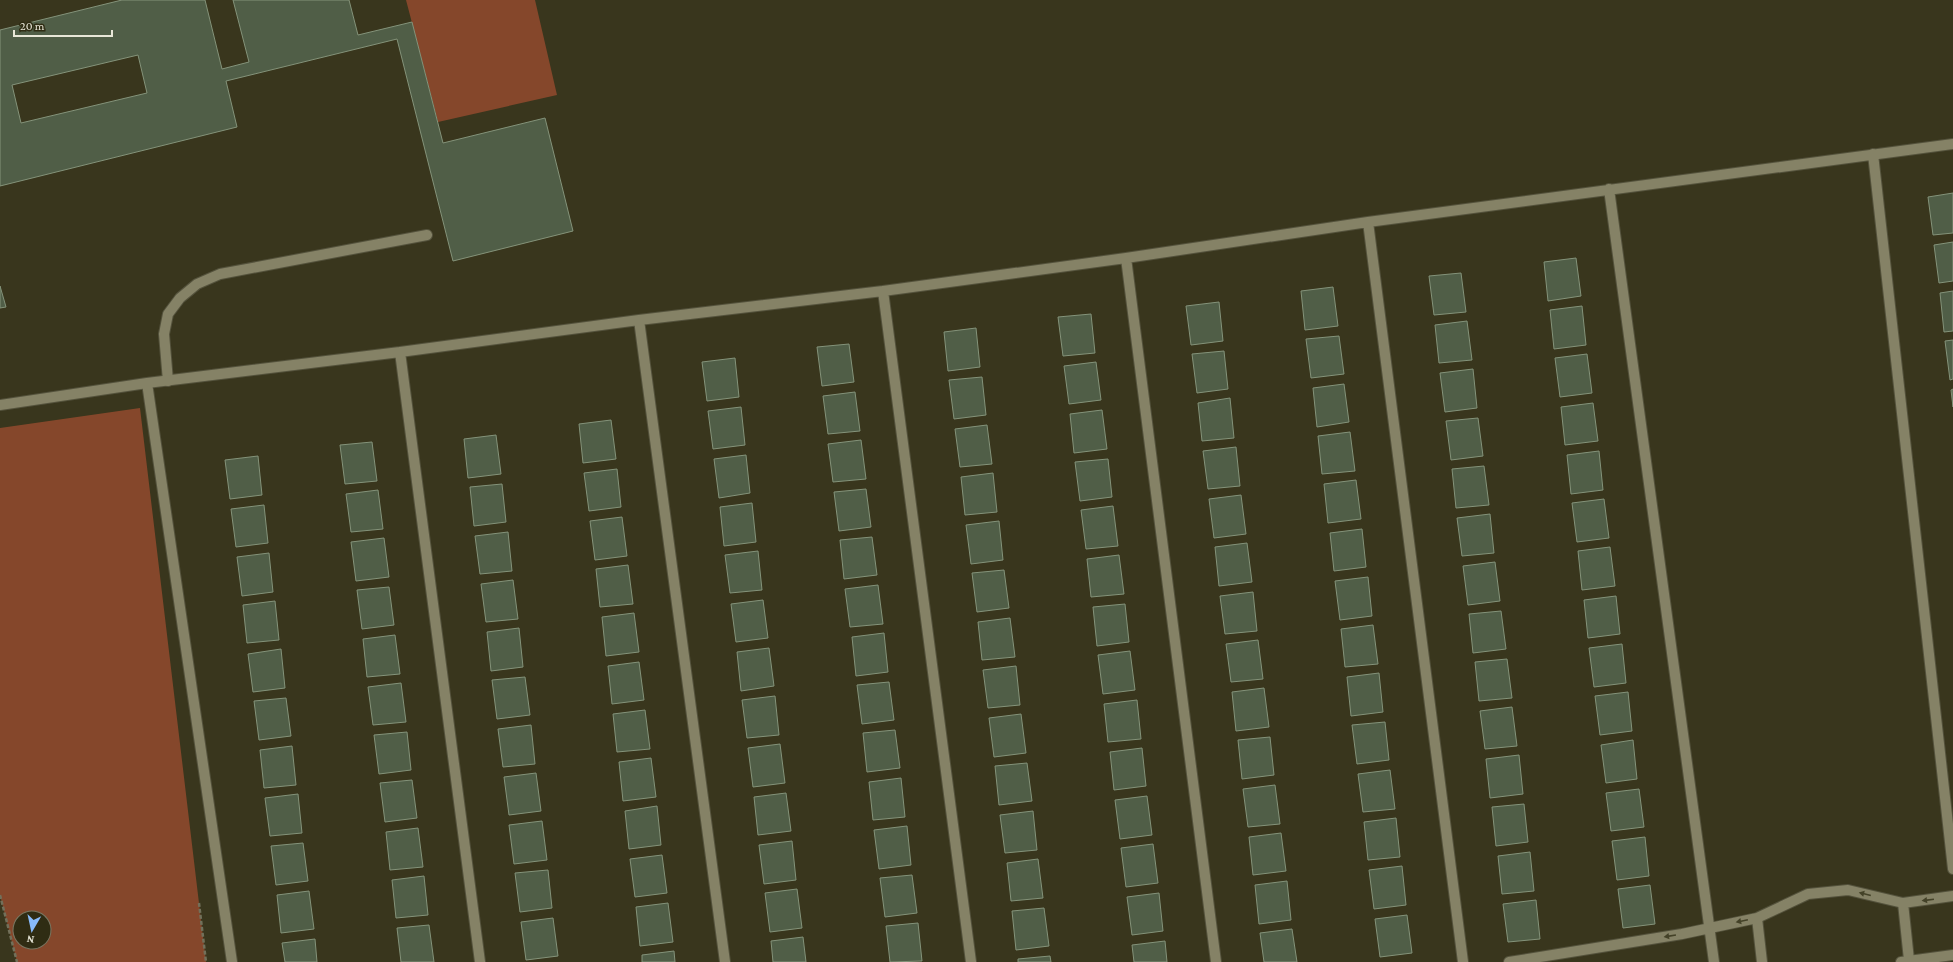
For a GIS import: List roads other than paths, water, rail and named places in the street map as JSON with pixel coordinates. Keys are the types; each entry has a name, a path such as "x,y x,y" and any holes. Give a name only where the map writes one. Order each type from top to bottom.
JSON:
{"street":[{"path":"0,405 148,383 400,352 639,320 883,291 1126,258 1368,222 1953,144"},
{"path":"1873,154 1953,869"},
{"path":"1609,189 1708,928 1714,962"},
{"path":"1368,222 1463,962"},
{"path":"168,381 164,334 168,314 180,298 197,284 220,274 427,235"},
{"path":"1126,258 1216,962"},
{"path":"883,291 971,962"},
{"path":"639,320 725,962"},
{"path":"400,352 480,962"},
{"path":"148,383 232,962"},
{"path":"1509,962 1682,934 1758,918 1808,894 1848,890 1903,903 1953,896"},
{"path":"1903,903 1905,961 1953,955"},
{"path":"1758,918 1762,962"}]}
